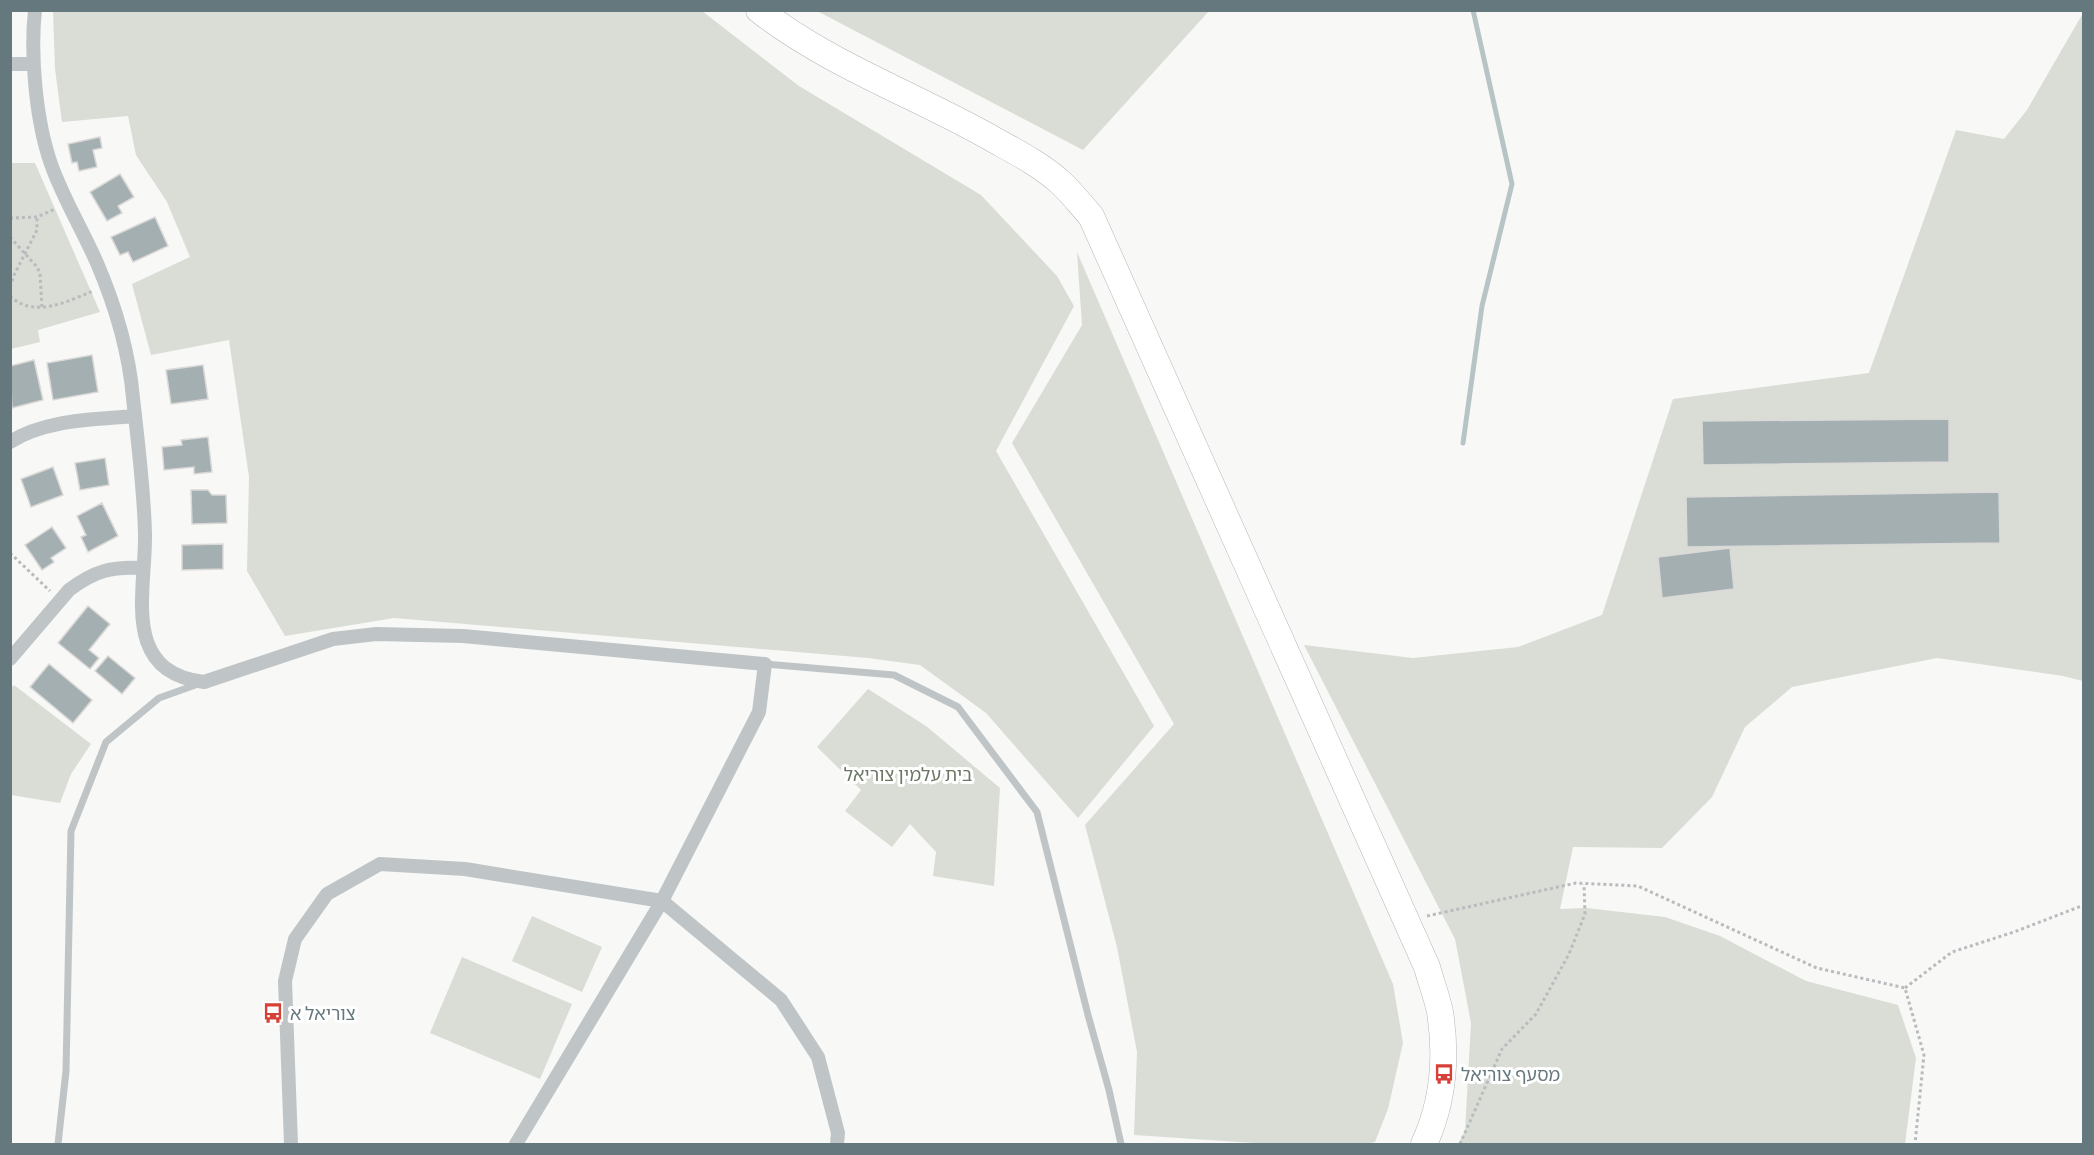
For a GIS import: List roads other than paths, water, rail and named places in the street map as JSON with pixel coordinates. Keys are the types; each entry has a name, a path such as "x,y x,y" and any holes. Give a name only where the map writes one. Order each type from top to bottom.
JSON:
{"highway":[{"path":"759,10 779,26 837,59 979,131 1027,159 1061,182 1091,216 1427,967 1440,1011 1444,1060 1437,1112 1424,1140"}],"street":[{"path":"35,10 33,64 43,134 50,162 106,286 129,367 145,535 142,627 149,646 161,664 173,674 189,680 204,682 333,639 376,634 464,636 765,664 759,712 662,901 516,1144"},
{"path":"10,64 33,64"},
{"path":"10,442 20,435 42,428 89,420 135,416"},
{"path":"10,659 69,590 95,573 121,567 143,568"},
{"path":"291,1144 285,981 296,939 327,894 380,864 465,869 662,901 781,1000 818,1057 838,1133 837,1144"}],"lane":[{"path":"765,664 894,675 958,707 1037,812 1121,1144"},
{"path":"58,1144 66,1071 71,831 106,742 159,698 204,682"}],"waterway":[{"path":"1463,443 1482,306 1512,184 1473,10"}],"place":[{"name":"צוריאל א","path":"273,1013"},
{"name":"מסעף צוריאל","path":"1444,1074"}],"park label":[{"name":"בית עלמין צוריאל","path":"908,774"}]}
